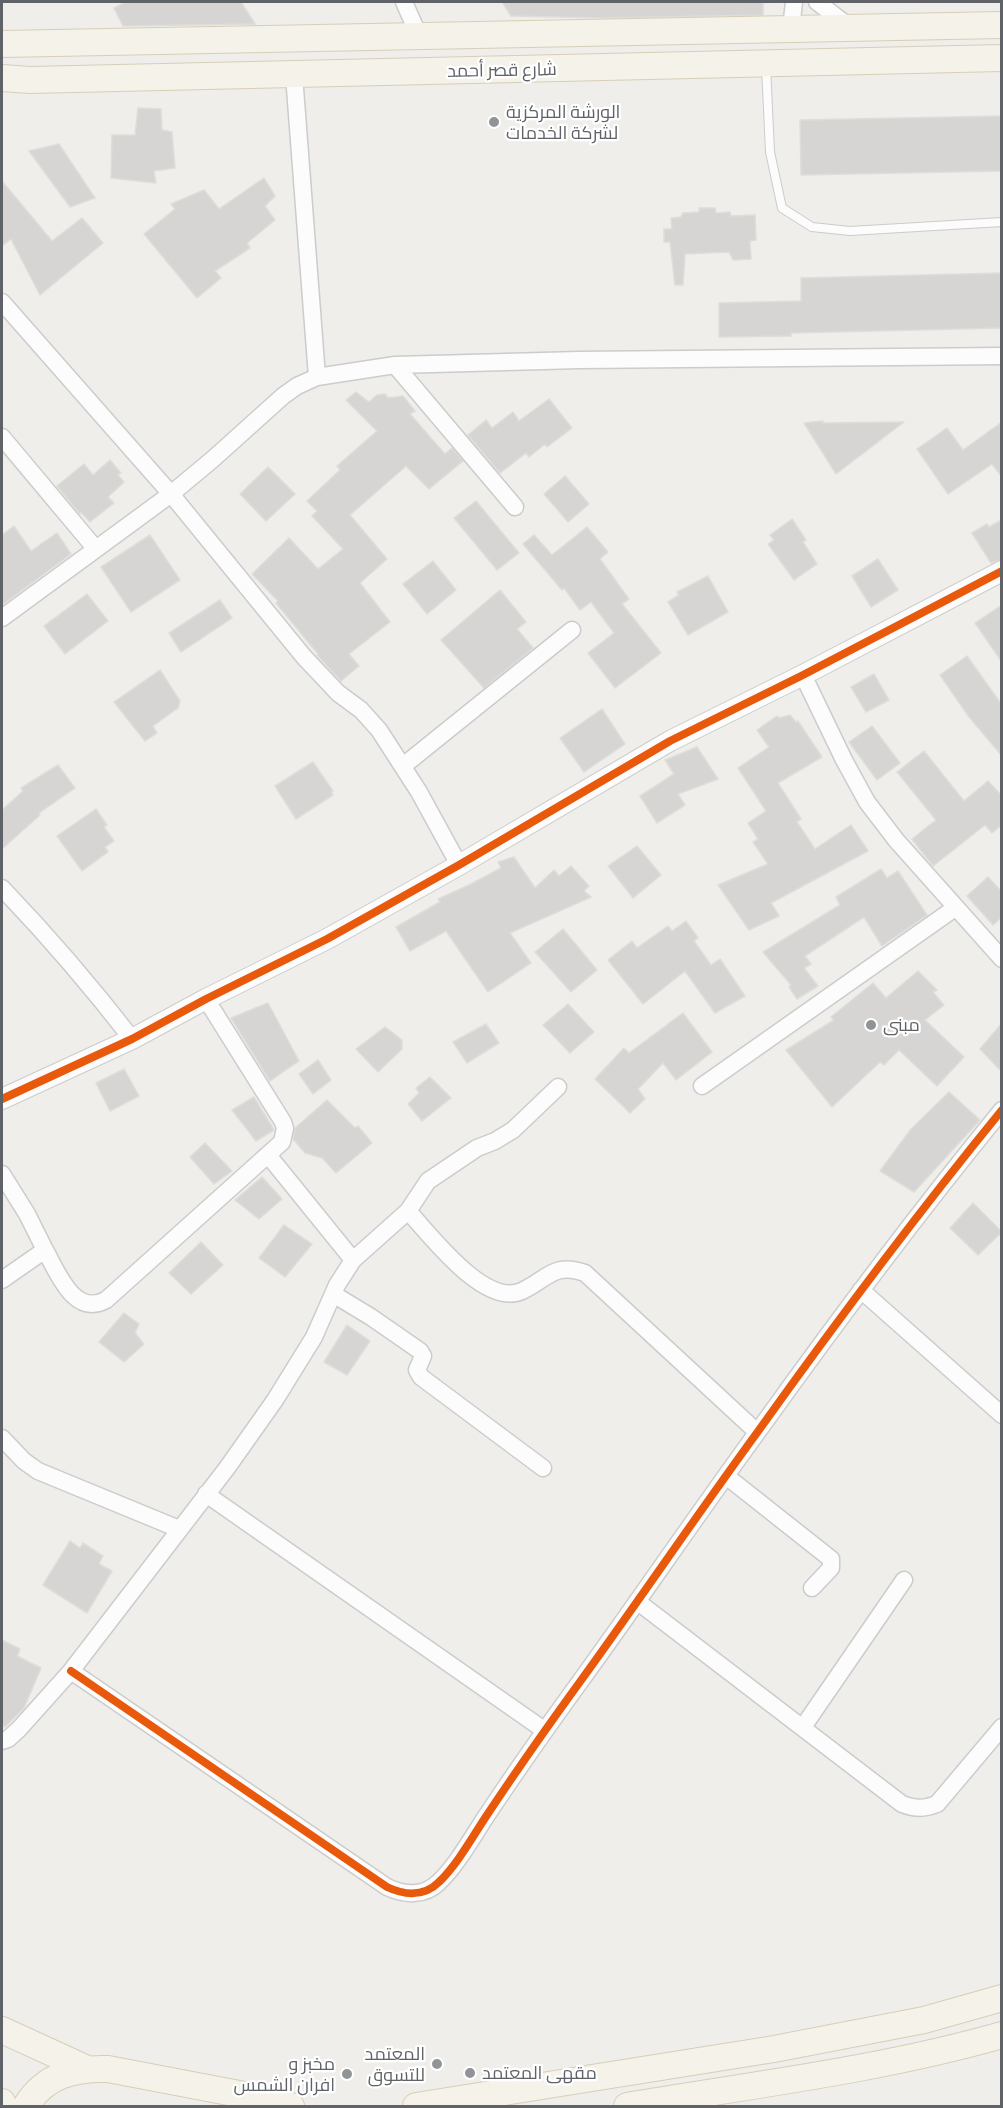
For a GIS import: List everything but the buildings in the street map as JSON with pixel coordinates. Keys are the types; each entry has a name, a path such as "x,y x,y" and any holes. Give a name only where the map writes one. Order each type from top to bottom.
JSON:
{"main road":[{"name":"شارع قصر أحمد","path":"2,44 1002,25"},
{"name":"شارع قصر أحمد","path":"2,78 30,80 294,75 1002,58"},
{"path":"416,2106 785,2047 924,2020 1002,1998"},
{"path":"2,2030 85,2068"},
{"path":"627,2106 860,2067 999,2037"},
{"path":"26,2106 44,2085 62,2074 85,2068 108,2069 281,2102 291,2106"},
{"path":"2,2102 4,2106"}],"street":[{"path":"404,2 419,36"},
{"path":"791,29 794,2"},
{"path":"817,2 851,28"},
{"path":"294,75 317,378"},
{"path":"2,302 171,494 304,657 338,693 361,710 379,730 403,766 459,865"},
{"path":"2,618 171,494 283,396 297,386 317,378 395,365 568,360 1002,357"},
{"path":"395,365 515,507"},
{"path":"2,437 95,548"},
{"path":"2,1099 132,1039 206,999 327,939 459,865 670,741 803,675 1002,571"},
{"path":"403,766 572,630"},
{"path":"803,675 867,802 896,840 1002,959"},
{"path":"2,888 98,995 132,1039"},
{"path":"702,1086 955,908"},
{"path":"2,1174 74,1298 91,1305 99,1304 123,1285 282,1142 285,1128 283,1122 206,999"},
{"path":"2,1741 8,1739 19,1729 71,1671 257,1426 314,1337 333,1294 353,1260 408,1211 428,1181 477,1148 513,1130 558,1087"},
{"path":"71,1671 365,1874 400,1893 424,1892 438,1883 462,1853 544,1730 638,1602 757,1432 861,1290 1002,1110"},
{"path":"268,1155 353,1260"},
{"path":"408,1211 466,1272 486,1287 502,1294 523,1291 553,1272 562,1269 573,1269 585,1273 757,1432"},
{"path":"2,1280 45,1250"},
{"path":"861,1290 1002,1415"},
{"path":"333,1294 420,1351 423,1356 417,1370 421,1377 543,1468"},
{"path":"2,1438 24,1461 38,1471 179,1529"},
{"path":"726,1476 831,1558 831,1568 812,1588"},
{"path":"206,1494 544,1730"},
{"path":"803,1727 904,1580"},
{"path":"638,1602 902,1804 913,1809 925,1809 937,1804 1002,1727"}],"lane":[{"path":"766,64 770,152 782,208 812,227 850,231 1002,222"}],"cycle path":[{"path":"2,1099 132,1039 206,999 327,939 459,865 670,741 803,675 1002,571"},
{"path":"71,1671 387,1887 407,1893 420,1892 433,1887 459,1858 546,1729 818,1349 908,1228 1002,1110"}],"place":[{"name":"الورشة المركزية لشركة الخدمات","path":"494,122"},
{"name":"مبنى","path":"871,1025"},
{"name":"المعتمد للتسوق","path":"437,2064"},
{"name":"مقهى المعتمد","path":"470,2073"},
{"name":"مخبز و افران الشمس","path":"347,2074"}]}
